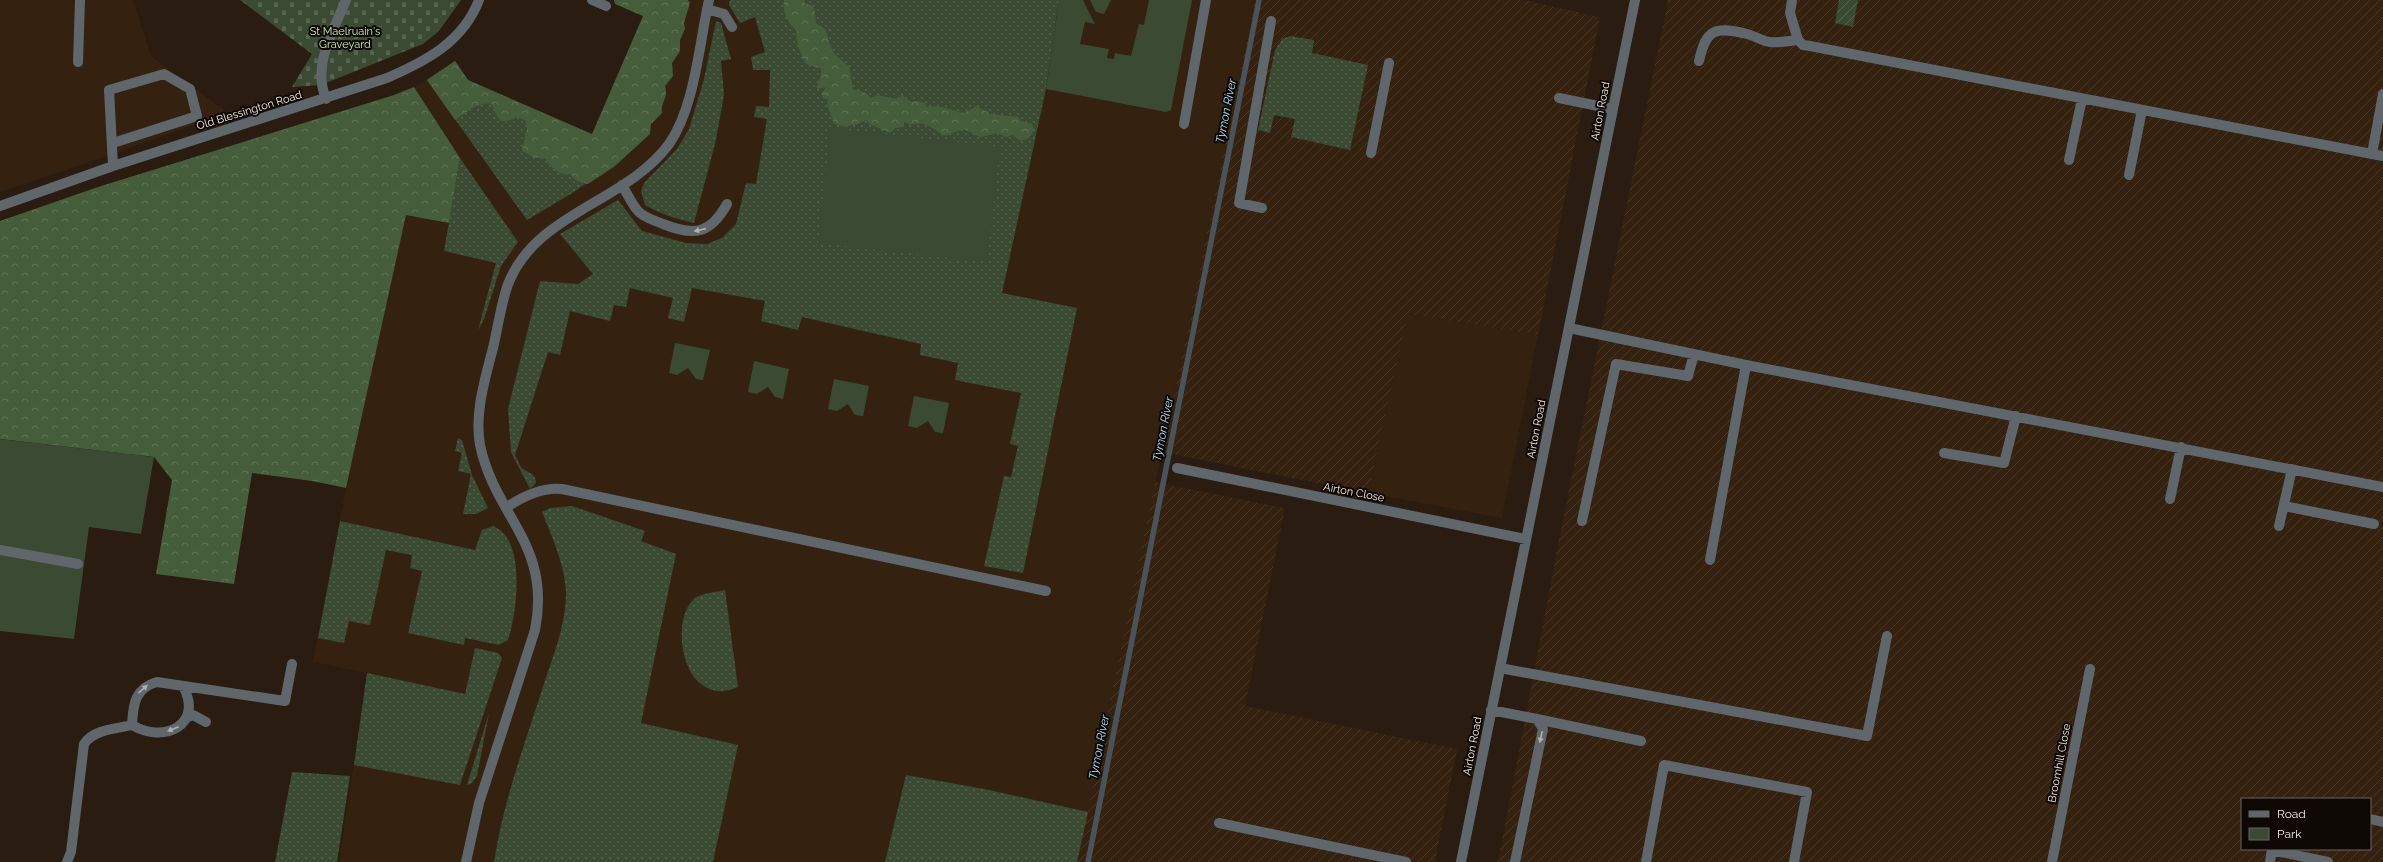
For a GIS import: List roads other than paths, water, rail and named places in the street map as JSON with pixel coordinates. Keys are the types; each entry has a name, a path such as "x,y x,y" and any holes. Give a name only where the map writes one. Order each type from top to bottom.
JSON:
{"street":[{"path":"78,62 80,0"},
{"path":"326,99 321,85 323,56 346,0"},
{"name":"Old Blessington Road","path":"0,204 387,78 432,57 456,36 473,13 479,0"},
{"path":"592,0 606,6"},
{"path":"1184,124 1206,0"},
{"name":"Airton Road","path":"1461,862 1635,0"},
{"path":"1792,0 1790,12 1798,40 1803,45 2383,156"},
{"path":"466,862 480,803 535,630 539,612 536,576 533,561 527,545 486,466 478,427 484,384 508,286 524,257 535,243 561,224 622,185 659,156 676,132 684,114 708,4 724,14 732,27"},
{"path":"1262,208 1239,203 1271,21"},
{"path":"1699,61 1705,41 1715,30 1747,34 1770,42 1798,40"},
{"path":"1371,153 1389,63"},
{"path":"113,142 197,116 190,90 164,74 109,90 113,142 113,166"},
{"path":"2372,154 2383,94"},
{"path":"1559,98 1613,109"},
{"path":"2069,160 2082,99"},
{"path":"2129,175 2142,110"},
{"path":"622,185 642,214 680,230 700,231 709,227 716,221 726,204"},
{"path":"1569,328 1746,365 2181,447 2383,487"},
{"path":"1582,521 1616,364 1688,376 1694,354"},
{"path":"1710,560 1746,365"},
{"path":"1944,453 2004,463 2016,416"},
{"path":"2170,499 2181,447"},
{"name":"Airton Close","path":"1177,468 1526,539"},
{"path":"2279,526 2292,469"},
{"path":"507,507 518,500 550,489 562,489 1046,591"},
{"path":"2284,506 2374,524"},
{"path":"0,550 78,564"},
{"path":"1500,668 1867,736 1887,636"},
{"path":"132,725 136,698 141,689 157,682 285,701 292,664"},
{"name":"Broomhill Close","path":"2052,862 2090,669"},
{"path":"67,862 71,852 84,744 91,736 99,732 132,725 142,730 155,733 170,731 182,724 190,709 190,703 183,686"},
{"path":"1492,710 1537,718 1641,741"},
{"path":"186,718 193,715 206,722"},
{"path":"1515,862 1543,729 1537,718"},
{"path":"1646,862 1664,765 1807,792 1794,862"},
{"path":"2371,819 2383,822"},
{"path":"1218,823 1406,862"},
{"path":"2270,862 2272,850"},
{"path":"2276,850 2328,862"}],"waterway":[{"name":"Tymon River","path":"1088,862 1259,0"}],"park label":[{"name":"St Maelruain's Graveyard","path":"345,37"}]}
